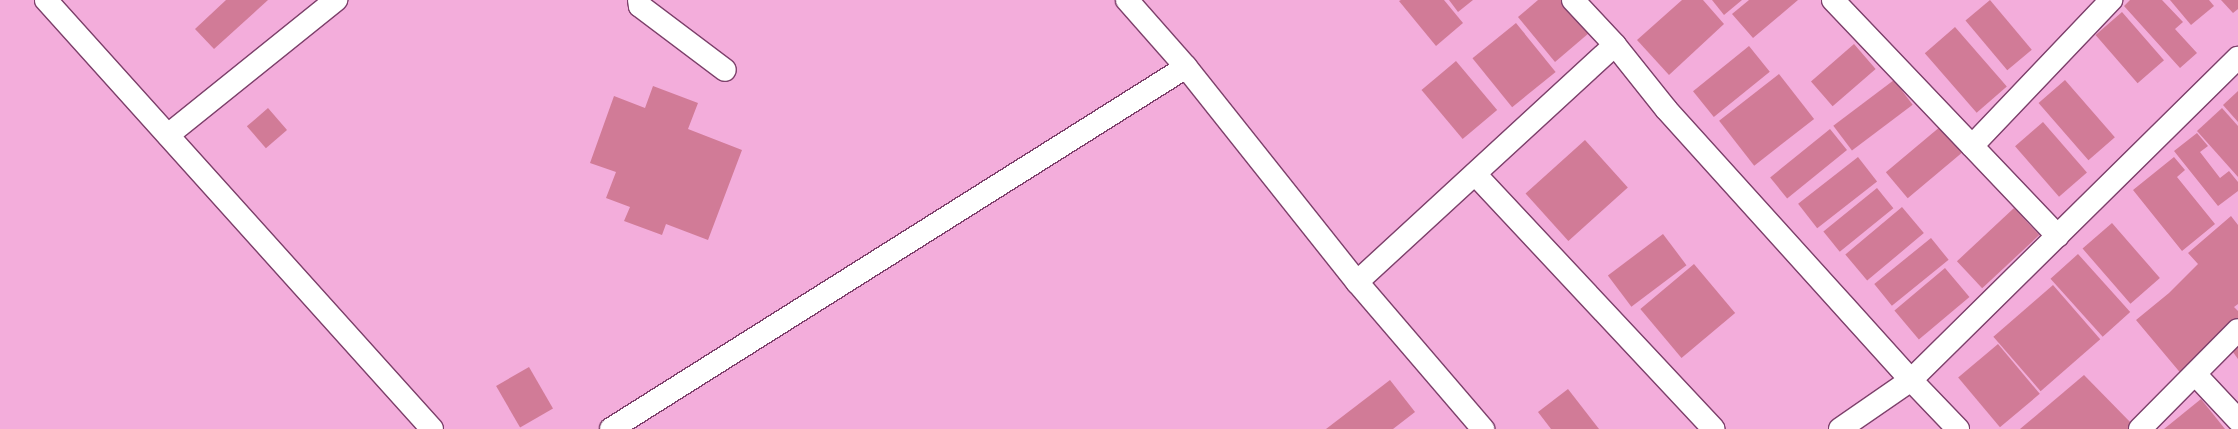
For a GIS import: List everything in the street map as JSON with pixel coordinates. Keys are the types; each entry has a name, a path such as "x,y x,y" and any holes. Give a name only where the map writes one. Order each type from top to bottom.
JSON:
{"street":[{"path":"46,0 432,429"},
{"path":"168,135 336,0"},
{"path":"639,0 640,6 725,70"},
{"path":"1127,0 1186,67 1357,282 1483,429"},
{"path":"1573,0 1616,45 1666,109 1911,380 1958,429"},
{"path":"1833,0 2058,236"},
{"path":"1972,146 2111,0"},
{"path":"1357,282 1616,45"},
{"path":"1840,429 1911,380 2238,58"},
{"path":"611,429 1186,67"},
{"path":"1475,174 1714,429"},
{"path":"2140,429 2238,330"},
{"path":"2195,374 2238,420"}],"building":[{"path":"226,0 268,0 214,49 195,29"},
{"path":"1444,0 1463,23 1436,46 1399,1"},
{"path":"1449,0 1473,0 1458,12"},
{"path":"1538,0 1561,0 1589,33 1555,62 1518,17"},
{"path":"1682,0 1703,0 1724,24 1669,75 1637,40"},
{"path":"1712,0 1742,0 1724,15"},
{"path":"1749,0 1798,0 1753,38 1732,14"},
{"path":"1990,0 2032,50 2007,70 1965,21"},
{"path":"2130,0 2162,0 2183,22 2175,29 2197,53 2180,68 2124,6"},
{"path":"2170,0 2209,0 2214,6 2191,25"},
{"path":"2221,0 2238,0 2238,9 2233,13"},
{"path":"2122,12 2164,60 2138,83 2096,35"},
{"path":"1516,23 1556,72 1512,107 1472,58"},
{"path":"1955,27 2007,87 1977,113 1925,53"},
{"path":"1854,44 1876,69 1833,106 1811,81"},
{"path":"1749,46 1770,72 1714,117 1693,91"},
{"path":"1456,61 1497,110 1463,139 1422,90"},
{"path":"1779,74 1814,119 1754,166 1719,121"},
{"path":"1894,80 1913,105 1852,150 1833,126"},
{"path":"2065,80 2115,137 2088,160 2039,103"},
{"path":"653,86 698,103 688,129 742,150 708,240 666,224 662,235 624,221 630,207 606,198 616,172 590,163 614,96 645,108"},
{"path":"2238,91 2238,122 2223,105"},
{"path":"268,108 287,130 266,148 247,126"},
{"path":"2222,108 2238,126 2238,177 2197,131"},
{"path":"2043,122 2087,173 2059,197 2015,146"},
{"path":"1941,126 1963,152 1908,198 1886,172"},
{"path":"1830,129 1847,150 1787,198 1770,177"},
{"path":"2197,133 2208,146 2200,152 2220,178 2229,171 2238,182 2238,191 2218,206 2174,151"},
{"path":"1585,140 1628,188 1568,241 1526,194"},
{"path":"1858,157 1877,181 1817,228 1798,204"},
{"path":"2174,157 2185,170 2177,177 2215,224 2182,251 2133,190"},
{"path":"1877,188 1893,208 1840,252 1823,231"},
{"path":"1902,207 1924,233 1867,281 1845,255"},
{"path":"2014,208 2039,235 1982,288 1957,261"},
{"path":"2231,216 2238,225 2238,304 2234,307 2238,311 2238,323 2183,376 2136,320 2169,293 2198,264 2188,253"},
{"path":"2112,223 2160,278 2130,304 2083,249"},
{"path":"1663,234 1686,265 1631,307 1608,276"},
{"path":"1931,238 1949,260 1892,306 1874,284"},
{"path":"2078,254 2130,312 2103,337 2051,279"},
{"path":"1694,264 1735,313 1682,358 1640,309"},
{"path":"1945,268 1969,297 1919,340 1894,310"},
{"path":"2053,285 2100,339 2041,391 1993,337"},
{"path":"2238,342 2238,359 2230,348"},
{"path":"1998,344 2040,394 2000,427 1958,377"},
{"path":"529,367 553,409 520,428 496,386"},
{"path":"2084,375 2134,426 2131,429 2020,429"},
{"path":"1390,380 1415,412 1393,429 1326,429"},
{"path":"1568,389 1599,429 1551,429 1538,412"},
{"path":"2201,399 2225,429 2164,429"}]}
